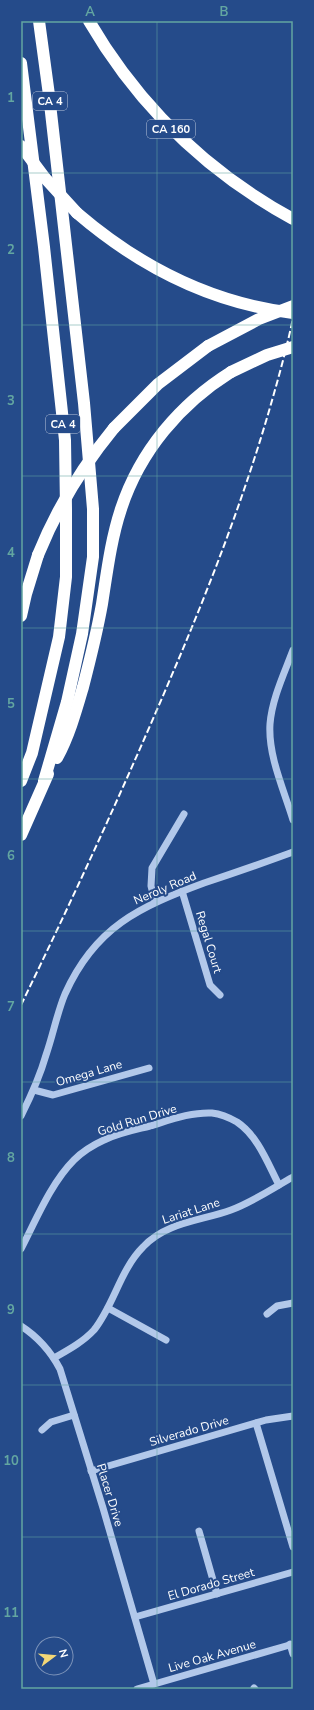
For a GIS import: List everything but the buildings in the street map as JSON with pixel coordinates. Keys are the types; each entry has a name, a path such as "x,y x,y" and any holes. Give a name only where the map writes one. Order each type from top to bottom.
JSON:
{"highway":[{"name":"CA 4","path":"21,835 44,781 67,702 82,634 93,557 93,508 80,366 51,111 39,21"},
{"name":"CA 160","path":"89,21 123,73 146,102 172,130 200,156 225,176 278,211 293,219"},
{"name":"CA 4","path":"21,63 44,247 65,440 66,509 66,577 59,637 32,753 21,781"},
{"path":"21,146 44,178 77,213 118,246 164,273 211,294 261,309 293,313"},
{"path":"21,616 38,555 53,521 70,488 114,428 158,384 208,346 259,319 293,306"},
{"path":"44,781 64,745 80,698 92,650 117,523 132,481 154,443 173,419 201,394 232,372 267,355 293,347"}],"street":[{"path":"293,650 272,709 270,729 272,751 293,820"},
{"path":"155,902 151,886 152,868 184,814"},
{"name":"Neroly Road","path":"21,1116 34,1090 65,995 80,966 99,942 115,926 144,907 155,902 293,852"},
{"name":"Regal Court","path":"182,891 210,985 220,995"},
{"name":"Omega Lane","path":"34,1090 53,1095 149,1068"},
{"name":"Gold Run Drive","path":"21,1249 64,1170 83,1152 104,1140 118,1135 192,1114 214,1113 225,1116 237,1122 247,1130 256,1141 279,1185"},
{"name":"Lariat Lane","path":"54,1358 84,1339 98,1325 134,1258 142,1247 151,1239 171,1228 239,1207 293,1177"},
{"path":"267,1314 277,1306 293,1303"},
{"path":"108,1308 166,1340"},
{"name":"Placer Drive","path":"21,1326 35,1336 54,1358 65,1382 154,1684"},
{"path":"42,1430 51,1422 74,1414"},
{"name":"Silverado Drive","path":"91,1471 256,1423 293,1416"},
{"path":"256,1423 293,1547"},
{"path":"199,1531 217,1594"},
{"name":"El Dorado Street","path":"135,1617 293,1572"},
{"path":"292,1644 293,1654"},
{"name":"Live Oak Avenue","path":"137,1689 292,1644"}],"railway":[{"path":"21,1005 119,796 201,605 239,505 261,438 286,351 293,318"}]}
